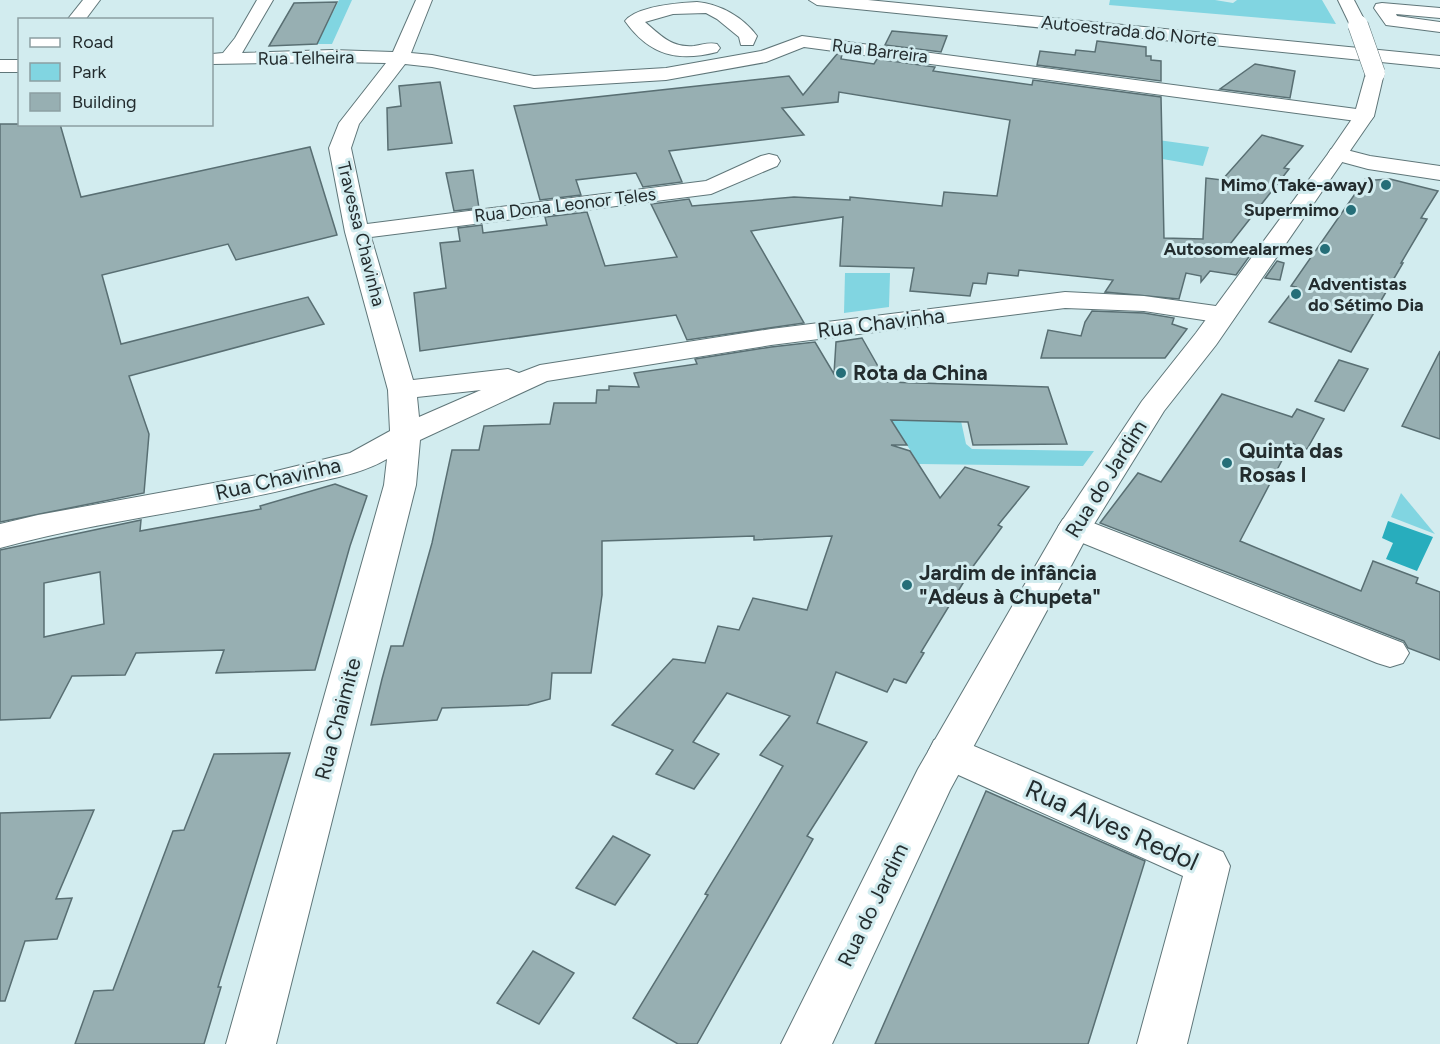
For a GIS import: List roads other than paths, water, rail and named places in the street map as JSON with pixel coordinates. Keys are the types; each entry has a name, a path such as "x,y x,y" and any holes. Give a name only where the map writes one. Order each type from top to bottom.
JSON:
{"main road":[{"path":"77,18 92,0"},
{"path":"220,59 243,40 265,0"},
{"name":"Travessa Chavinha","path":"402,390 357,232 340,148 349,123 400,58 424,0"},
{"name":"Autoestrada do Norte","path":"817,0 1440,62"},
{"name":"Autoestrada do Norte","path":"951,0 1440,48"},
{"name":"Rua do Jardim","path":"806,1044 948,752 1075,527 1145,417 1223,315 1340,154 1364,116 1375,73 1358,25 1346,0"},
{"path":"735,43 748,36 713,9 697,7 643,14 634,21 669,52 689,53 735,43 781,33 802,41"},
{"path":"1440,13 1382,8 1392,21 1440,27"},
{"name":"Rua Barreira","path":"400,58 432,61 534,82 666,74 766,57 802,41 1364,116"},
{"name":"Rua Telheira","path":"220,59 400,58"},
{"path":"0,66 18,66"},
{"path":"1340,154 1368,162 1440,173"},
{"name":"Rua Dona Leonor Teles","path":"357,232 711,187 769,161"},
{"name":"Rua Chavinha","path":"402,390 540,374 771,337 1065,300 1156,303 1223,315"},
{"name":"Rua Chavinha","path":"0,536 38,526 280,481 360,461 405,435 540,374"},
{"name":"Rua Chaimite","path":"251,1044 400,485 405,435 402,390"},
{"path":"1075,527 1390,653"},
{"name":"Rua Alves Redol","path":"948,752 1208,866 1162,1044"}],"place":[{"name":"Mimo (Take-away)","path":"1386,185"},
{"name":"Supermimo","path":"1351,210"},
{"name":"Autosomealarmes","path":"1325,249"},
{"name":"Adventistas do Sétimo Dia","path":"1296,294"},
{"name":"Rota da China","path":"841,373"},
{"name":"Quinta das Rosas I","path":"1227,463"},
{"name":"Jardim de infância \"Adeus à Chupeta\"","path":"907,585"}]}
